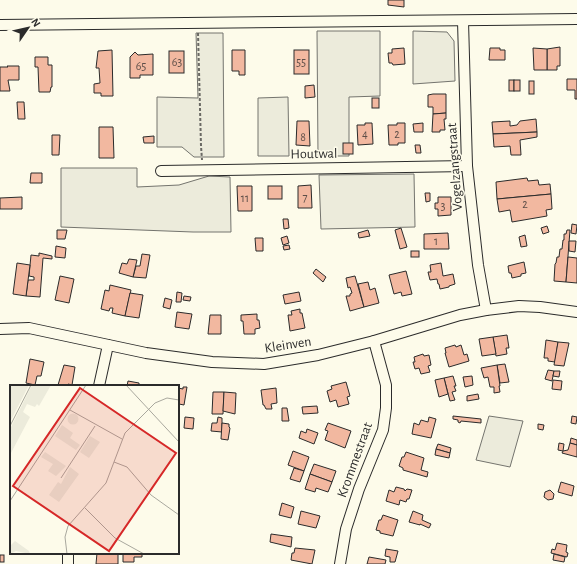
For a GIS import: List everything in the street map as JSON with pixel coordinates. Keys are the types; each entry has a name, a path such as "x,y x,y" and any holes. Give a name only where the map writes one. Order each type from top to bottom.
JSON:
{"street":[{"path":"0,25 577,19"},
{"name":"Vogelzangstraat","path":"463,21 467,166 478,265 486,310"},
{"name":"Houtwal","path":"161,171 467,166"},
{"name":"Kleinven","path":"0,329 35,329 146,353 212,362 264,364 318,355 374,341 460,315 486,310 519,306 577,312"},
{"name":"Krommestraat","path":"340,564 346,529 359,489 383,430 386,408 386,385 374,341"},
{"path":"99,385 108,345"}],"path":[{"path":"198,28 201,146 203,162"}],"shaded area":[{"path":"317,31 380,31 380,96 349,97 349,156 318,156"},
{"path":"413,31 447,32 454,41 455,81 413,84"},
{"path":"196,33 223,33 224,157 194,157 182,147 157,147 157,97 198,98"},
{"path":"288,97 289,156 258,156 258,98"},
{"path":"61,168 137,168 137,187 179,185 209,176 230,177 231,232 61,227"},
{"path":"414,174 415,227 321,229 319,175"},
{"path":"489,416 523,421 510,467 476,460"}],"building":[{"path":"388,0 404,0 404,7 388,5"},
{"path":"560,47 560,66 557,66 557,70 547,70 547,49"},
{"path":"404,48 405,64 393,65 392,63 389,63 388,53 392,53 392,49"},
{"path":"490,48 500,48 500,50 505,50 505,60 489,60"},
{"path":"533,48 547,49 547,70 534,70"},
{"path":"112,50 113,96 101,96 101,93 94,93 94,84 100,83 99,68 96,68 98,51"},
{"path":"232,50 245,50 245,75 239,75 239,71 232,71"},
{"path":"294,50 309,50 309,74 294,74"},
{"path":"169,51 184,51 184,73 169,73"},
{"path":"135,52 138,55 153,54 153,75 140,75 140,78 130,78 130,57"},
{"path":"35,57 48,57 48,65 52,65 52,87 50,92 39,92 38,67 35,67"},
{"path":"7,66 19,66 19,80 8,80 10,91 0,91 0,67 8,67"},
{"path":"567,79 577,79 577,99 575,99 575,90 567,90"},
{"path":"509,80 514,80 514,91 509,91"},
{"path":"514,80 520,80 520,91 514,91"},
{"path":"529,81 534,81 534,94 529,94"},
{"path":"314,85 315,97 305,98 305,86"},
{"path":"446,94 446,113 433,114 433,107 428,107 428,95"},
{"path":"372,98 379,98 379,108 372,108"},
{"path":"17,102 24,102 25,119 18,119"},
{"path":"446,113 446,119 444,119 445,130 440,130 440,132 432,132 433,114"},
{"path":"536,119 537,132 493,134 492,122 510,121 510,126 517,125 520,121"},
{"path":"297,121 309,121 310,146 296,145"},
{"path":"365,123 372,123 373,144 358,145 357,125 365,125"},
{"path":"397,123 405,123 405,143 389,145 388,125 397,125"},
{"path":"423,123 423,132 414,132 413,124"},
{"path":"99,127 113,127 114,158 99,158"},
{"path":"537,132 537,137 520,140 521,155 511,155 510,146 494,147 493,134"},
{"path":"52,135 60,135 59,155 52,155"},
{"path":"154,136 154,143 144,143 143,137"},
{"path":"343,143 353,143 353,154 343,154"},
{"path":"415,145 420,145 421,153 416,153"},
{"path":"31,173 42,173 42,183 30,183"},
{"path":"527,178 528,181 538,180 539,185 550,184 551,194 497,199 496,182"},
{"path":"311,185 312,208 298,208 298,186"},
{"path":"237,186 252,186 252,211 238,211"},
{"path":"268,186 282,186 282,199 268,199"},
{"path":"425,193 430,193 430,201 426,202"},
{"path":"551,194 552,209 546,210 547,216 512,222 510,210 499,212 497,199"},
{"path":"22,197 22,209 0,209 0,198"},
{"path":"438,197 451,197 451,215 438,216 438,209 435,209 435,203 438,203"},
{"path":"283,219 288,219 289,228 284,229"},
{"path":"572,224 577,225 576,234 571,233"},
{"path":"547,226 549,232 543,234 541,228"},
{"path":"401,228 407,247 400,249 395,230"},
{"path":"57,230 67,230 65,239 57,239"},
{"path":"368,230 370,236 359,238 358,233"},
{"path":"567,230 570,230 566,282 554,281 555,264 557,257 559,257 560,249 562,249 564,234 566,234"},
{"path":"448,233 449,249 424,249 424,234"},
{"path":"525,235 527,246 521,247 519,237"},
{"path":"287,236 289,243 283,245 281,238"},
{"path":"255,238 263,238 263,251 256,251"},
{"path":"569,241 576,241 575,252 569,251"},
{"path":"289,245 290,249 284,250 283,246"},
{"path":"56,246 66,248 65,258 55,257"},
{"path":"411,251 419,251 419,257 411,257"},
{"path":"39,253 52,256 52,259 43,258 40,297 26,296 28,280 34,280 34,277 29,276 31,255 39,256"},
{"path":"142,254 150,255 146,278 133,277 136,266 140,266"},
{"path":"568,257 577,258 577,283 566,282"},
{"path":"129,259 137,260 133,277 119,273 122,263 127,264"},
{"path":"524,262 526,273 512,278 511,273 509,273 508,266"},
{"path":"17,263 30,265 26,296 13,294"},
{"path":"441,263 443,276 453,274 455,284 440,289 437,279 430,280 428,272 431,272 430,265"},
{"path":"316,269 326,277 323,282 313,273"},
{"path":"406,271 412,294 402,296 401,292 394,294 389,275"},
{"path":"60,276 74,279 69,303 55,300"},
{"path":"355,276 364,307 350,311 346,296 350,296 352,293 350,287 348,288 346,278"},
{"path":"368,282 370,290 375,288 379,303 364,307 358,284"},
{"path":"110,285 131,290 125,316 112,313 113,308 110,308 109,311 101,309 105,290 109,291"},
{"path":"177,292 182,293 181,302 176,302"},
{"path":"299,292 301,301 285,304 283,295"},
{"path":"130,293 143,295 139,318 125,316"},
{"path":"184,296 191,297 190,301 183,300"},
{"path":"165,298 172,300 170,309 163,307"},
{"path":"300,309 305,328 290,331 288,315 292,315 291,311"},
{"path":"177,312 192,314 189,329 175,327"},
{"path":"257,314 257,320 259,320 260,328 255,329 255,334 244,334 241,315"},
{"path":"210,315 221,315 221,334 208,334"},
{"path":"507,335 509,348 506,348 507,354 496,356 493,337"},
{"path":"493,337 496,354 482,356 479,339"},
{"path":"546,340 558,342 555,362 548,361 548,358 544,358"},
{"path":"558,342 569,343 564,366 554,365"},
{"path":"455,345 456,347 461,345 464,355 467,354 469,361 449,367 445,348"},
{"path":"423,354 424,356 429,355 431,365 428,366 430,372 421,374 419,368 415,369 413,362 415,362 414,357"},
{"path":"30,359 44,362 41,376 37,376 35,385 26,383"},
{"path":"505,364 509,382 500,383 497,365"},
{"path":"64,365 75,367 72,385 58,385"},
{"path":"497,365 500,392 494,393 494,387 490,387 488,377 484,378 481,368"},
{"path":"548,370 554,371 552,381 545,379"},
{"path":"554,371 560,371 559,377 553,376"},
{"path":"453,376 456,391 452,392 455,400 450,401 444,378"},
{"path":"472,376 473,385 465,387 463,377"},
{"path":"444,378 448,394 439,397 435,380"},
{"path":"553,380 562,381 561,390 552,389"},
{"path":"128,381 139,383 139,385 127,385"},
{"path":"346,382 350,396 347,397 349,404 338,407 336,400 330,402 327,391 332,389 331,386"},
{"path":"183,387 187,387 184,405 179,404 179,388 183,389"},
{"path":"276,388 277,403 271,404 272,409 266,409 263,405 261,390"},
{"path":"213,392 224,392 223,414 212,414"},
{"path":"224,392 236,393 235,414 223,411"},
{"path":"478,394 479,399 467,401 467,396"},
{"path":"317,406 318,413 303,414 302,407"},
{"path":"282,408 287,408 289,421 282,421"},
{"path":"453,416 481,419 481,423 461,421 460,423 458,420 453,419"},
{"path":"572,416 577,417 576,424 571,423"},
{"path":"185,417 194,418 193,429 184,428"},
{"path":"218,417 222,418 222,432 211,431 212,423 217,423"},
{"path":"429,417 436,419 431,438 412,434 414,423 419,425 421,420 428,422"},
{"path":"222,423 229,424 230,428 228,440 221,439"},
{"path":"328,423 351,431 345,448 325,440 328,431 325,430"},
{"path":"538,424 544,425 543,430 538,429"},
{"path":"307,429 318,433 314,444 299,438 301,431 306,433"},
{"path":"571,438 577,440 577,445 570,443"},
{"path":"559,443 564,444 563,451 558,450"},
{"path":"570,443 577,445 577,457 562,453 563,451 568,450"},
{"path":"438,444 451,448 450,453 436,449"},
{"path":"436,449 450,453 449,458 435,455"},
{"path":"293,451 309,457 304,471 288,465"},
{"path":"406,452 424,458 421,470 428,472 427,477 403,470 403,468 399,466 402,457 404,457"},
{"path":"314,464 336,471 332,482 310,474"},
{"path":"294,468 304,471 300,482 290,479"},
{"path":"310,474 332,482 328,492 316,488 315,492 305,489"},
{"path":"561,482 574,486 572,496 558,492"},
{"path":"396,487 404,489 405,491 407,489 412,490 409,499 407,499 406,502 400,500 399,505 386,501 389,490 394,492"},
{"path":"550,490 554,494 553,499 548,500 544,497 545,492"},
{"path":"282,503 294,507 291,518 279,515"},
{"path":"301,511 320,516 316,528 298,524"},
{"path":"413,511 423,515 422,520 431,524 429,528 420,524 409,522"},
{"path":"383,515 398,520 393,536 380,533 380,531 376,530 379,520 381,520"},
{"path":"271,534 292,537 291,547 270,542"},
{"path":"557,543 567,545 567,557 551,553 552,549 555,550"},
{"path":"295,548 315,550 312,564 291,560 292,553 294,553"},
{"path":"386,549 398,551 395,562 390,562 390,557 385,556"},
{"path":"97,554 118,554 118,564 96,564"},
{"path":"123,554 142,554 142,557 134,557 134,562 123,562"},
{"path":"554,554 565,557 564,562 553,560"},
{"path":"0,555 4,555 4,562 0,562"},
{"path":"369,557 386,560 385,564 367,564"}]}
